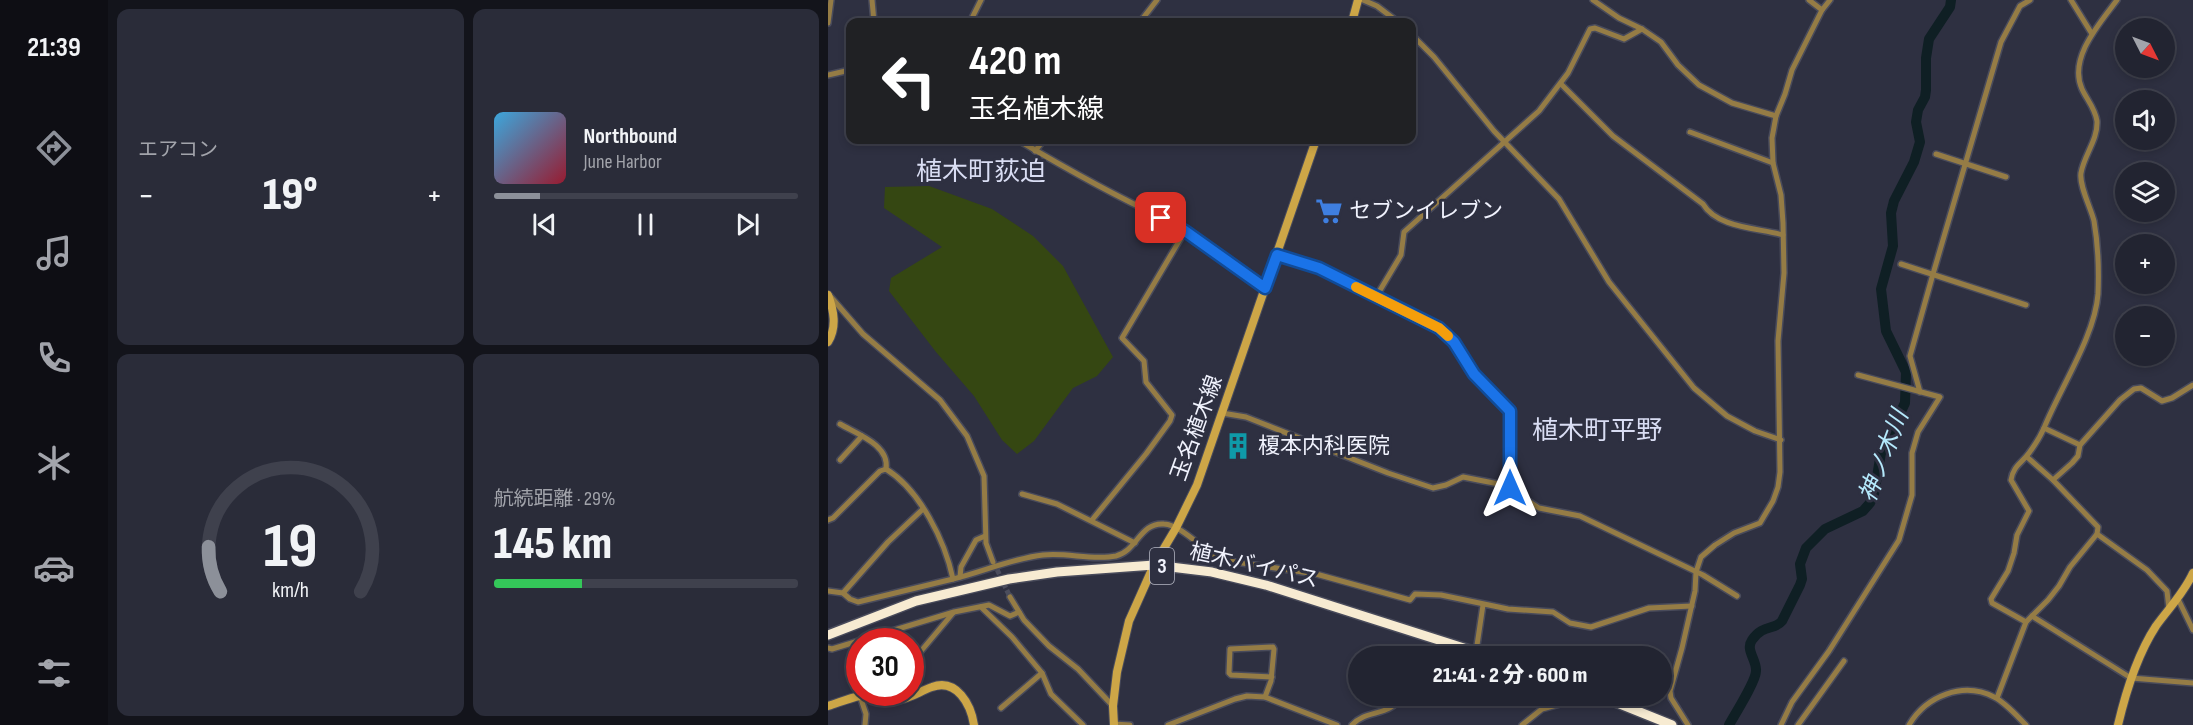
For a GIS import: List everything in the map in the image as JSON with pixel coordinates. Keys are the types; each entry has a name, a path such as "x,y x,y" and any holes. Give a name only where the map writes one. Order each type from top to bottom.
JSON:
{"highway":[{"name":"植木バイパス","path":"828,635 916,601 1009,579 1057,572 1154,565 1212,572 1266,585 1447,646"},
{"path":"1626,706 1672,725"}],"main road":[{"path":"1353,18 1358,0"},
{"name":"玉名植木線","path":"1114,724 1113,706 1117,672 1129,621 1154,565 1176,528 1197,485 1315,144"},
{"path":"828,294 834,326 828,342"},
{"path":"2118,725 2131,678 2147,642 2178,599 2193,573"},
{"path":"924,690 933,686 943,685 953,688 964,696 970,706 974,725"},
{"path":"828,706 846,700"}],"street":[{"path":"828,23 831,0"},
{"path":"872,0 874,18"},
{"path":"972,18 981,0"},
{"path":"1143,18 1157,0"},
{"path":"1363,0 1377,6 1393,18"},
{"path":"1593,0 1661,42 1677,65 1699,85 1732,103 1776,116"},
{"path":"1809,0 1822,10"},
{"path":"1672,686 1692,606 1696,572 1701,557 1734,532 1760,524 1778,487 1781,440 1778,409 1778,352 1784,273 1782,195 1773,163 1772,138 1776,116 1792,70 1822,10 1830,0"},
{"path":"1920,392 1911,356 1933,274 2001,42 2020,6 2030,0"},
{"path":"2071,0 2092,34"},
{"path":"2026,622 1992,603 1991,599 2008,571 2017,536 2029,511 2012,480 2014,469 2027,457 2044,428 2089,328 2098,296 2094,222 2081,173 2097,130 2095,111 2081,87 2078,71 2092,34 2117,0"},
{"path":"1376,297 1401,255 1404,232 1539,111 1561,84 1590,29 1595,28 1624,39 1642,29"},
{"path":"1416,39 1434,57 1504,142 1559,199 1609,282 1694,388 1727,416 1781,440"},
{"path":"828,75 846,71"},
{"path":"1561,84 1613,136 1703,204 1708,213 1744,228 1783,235"},
{"path":"1690,132 1773,163"},
{"path":"1024,144 1185,231 1265,288"},
{"path":"1035,151 1041,144"},
{"path":"1936,154 2006,177"},
{"path":"1092,520 1146,454 1172,415 1146,382 1144,362 1122,338 1185,231"},
{"path":"1277,255 1319,268 1439,328 1454,342 1474,374 1510,411 1510,488"},
{"path":"1901,264 2026,305"},
{"path":"828,294 863,334 940,400 967,436 984,476 986,536 993,562"},
{"path":"1780,725 1792,702 1829,651 1899,540 1912,495 1912,453 1918,432 1940,398 1858,375"},
{"path":"2053,480 2078,456 2080,445 2120,400 2134,389 2141,388 2162,401 2172,398 2193,385"},
{"path":"1222,413 1246,417 1388,473 1433,488 1463,477 1504,484 1539,508 1580,516 1712,579 1737,596"},
{"path":"840,424 862,436 886,456 886,469 900,481 923,510 944,545 953,579"},
{"path":"2044,428 2080,445"},
{"path":"840,460 862,436"},
{"path":"1997,698 2026,622 2059,586 2070,567 2097,534 2098,527 2053,480 2027,457"},
{"path":"828,520 833,518 880,471 886,469"},
{"path":"1022,494 1057,504 1135,543"},
{"path":"843,593 888,542 923,510"},
{"path":"828,591 843,593 858,602 1040,555 1105,557 1118,555 1128,551 1147,528 1157,524 1166,524 1196,540 1212,555 1222,560 1316,574 1410,600 1415,594 1441,595 1483,605 1552,612 1570,624 1591,627 1649,608 1692,606"},
{"path":"2097,534 2134,559 2154,577 2167,591 2169,609"},
{"path":"960,577 961,567 976,540 986,536"},
{"path":"1010,597 1019,612 1049,646 1078,669 1113,706"},
{"path":"2178,599 2193,630"},
{"path":"1470,646 1483,605"},
{"path":"904,628 954,612 981,607 994,607 1010,616 1019,612"},
{"path":"981,607 1012,637 1042,673 1051,694 1083,725"},
{"path":"924,648 954,612"},
{"path":"2032,616 2131,678 2193,683"},
{"path":"828,648 846,645"},
{"path":"1265,697 1272,677 1273,647 1230,650 1229,673 1231,675 1272,677"},
{"path":"1798,725 1844,661"},
{"path":"1001,708 1042,673"},
{"path":"1909,725 1919,710 1929,702 1955,692 1973,690 1997,698 2026,725"},
{"path":"1168,725 1247,696 1265,697 1337,725"},
{"path":"1672,700 1688,725"},
{"path":"863,706 870,725"},
{"path":"1352,725 1361,717 1391,709 1393,706"},
{"path":"1522,725 1542,709 1553,706"},
{"path":"865,725 866,714"},
{"path":"1114,724 1130,725"}],"green space":[{"path":"929,186 992,209 1033,236 1063,266 1113,357 1097,376 1073,388 1034,441 1017,454 1002,440 974,396 936,352 889,291 891,278 942,247 884,208 885,187"}],"waterway":[{"name":"神ノ木川","path":"1729,725 1755,676 1756,667 1750,651 1752,640 1764,629 1776,626 1782,621 1802,579 1800,564 1806,548 1825,529 1863,511 1870,503 1874,494 1881,453 1905,403 1906,372 1886,331 1881,289 1893,246 1891,213 1894,201 1914,162 1920,142 1916,122 1918,110 1925,97 1929,39 1950,7 1951,0"}],"tunnel":[{"path":"994,563 1010,597"}],"slow traffic":[{"path":"1356,287 1439,328 1448,336"}],"place":[{"name":"セブンイレブン","path":"1329,211"},
{"name":"榎本内科医院","path":"1238,446"}],"district":[{"name":"植木町荻迫","path":"981,172"},
{"name":"植木町平野","path":"1597,431"}],"route":[{"path":"1161,218 1185,231 1265,288 1277,255 1319,268 1439,328 1454,342 1474,374 1510,411 1510,488"}]}
